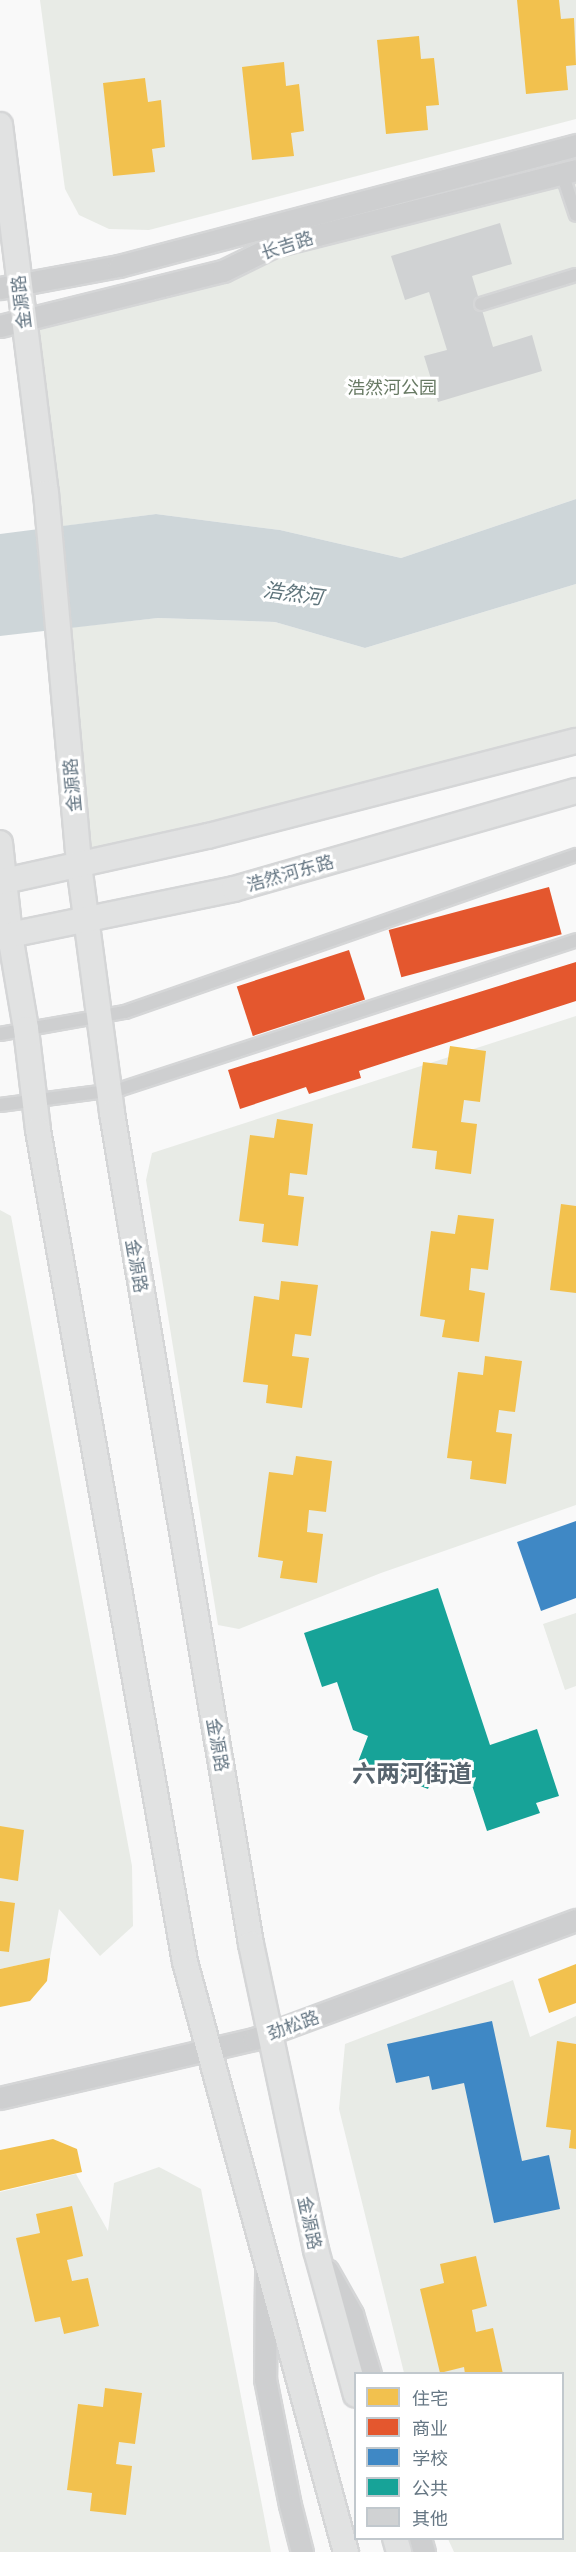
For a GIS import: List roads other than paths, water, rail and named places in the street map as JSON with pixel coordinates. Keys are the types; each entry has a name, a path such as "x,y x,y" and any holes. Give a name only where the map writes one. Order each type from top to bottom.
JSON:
{"main road":[{"name":"金源路","path":"0,125 10,286 24,322 46,494 79,866 108,1090 249,1933 315,2250 354,2388"},
{"path":"2,882 208,836 576,741"},
{"name":"浩然河东路","path":"5,936 234,889 576,791"},
{"path":"0,843 5,936 26,1029 34,1100 183,1952 346,2552"}],"street":[{"name":"长吉路","path":"10,286 119,266 576,145"},
{"name":"长吉路","path":"0,326 24,322 223,271 274,246 569,172"},
{"path":"569,172 576,215"},
{"path":"481,304 576,275"},
{"path":"0,1034 125,1012 576,855"},
{"path":"0,1105 121,1089 576,940"},
{"name":"劲松路","path":"0,2098 209,2050 270,2033 576,1920"},
{"path":"315,2250 352,2314 370,2372"},
{"path":"266,2258 265,2379 290,2505 302,2552"}],"water":[{"name":"浩然河","path":"576,499 576,584 365,648 275,622 158,618 0,636 0,534 156,514 280,530 401,558"}],"district":[{"name":"六两河街道","path":"412,1773"}],"park label":[{"name":"浩然河公园","path":"392,387"}]}
